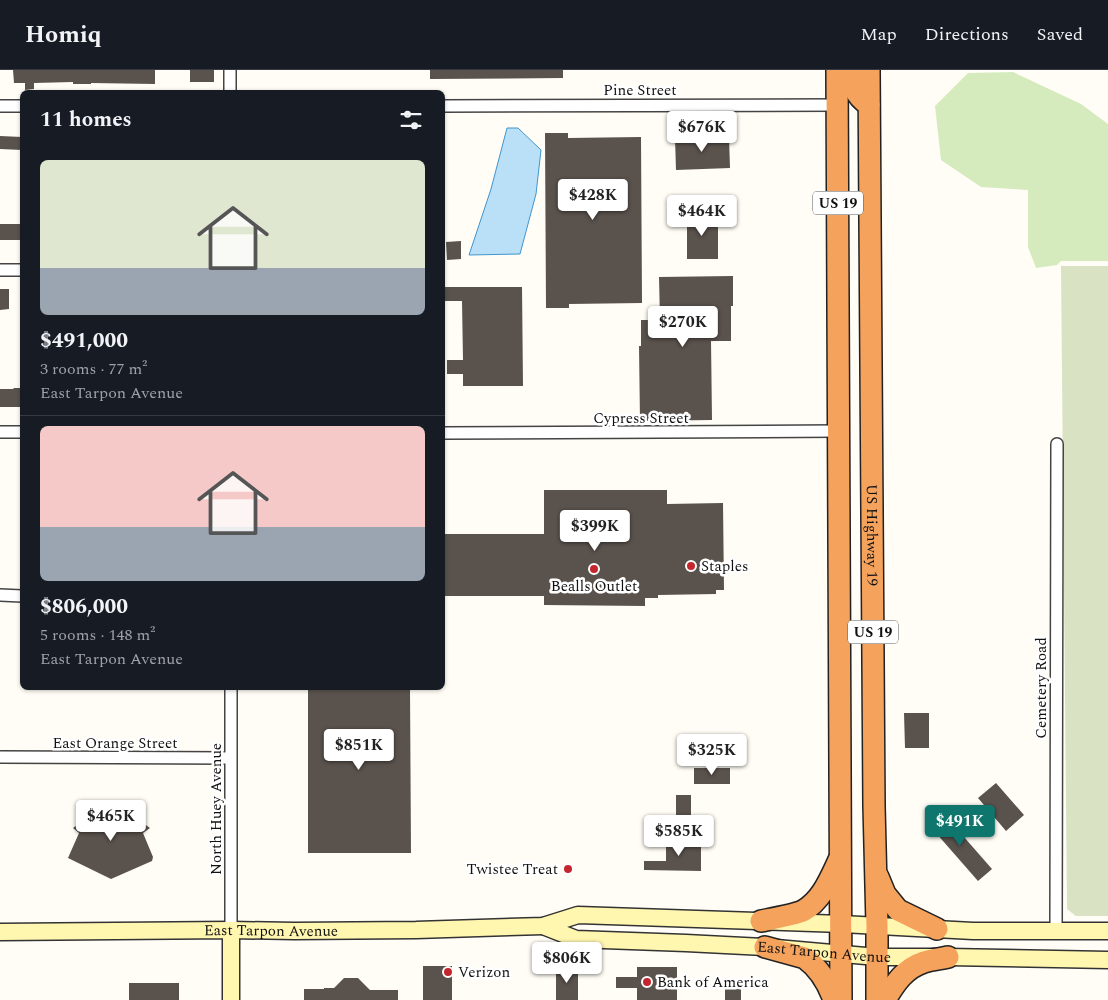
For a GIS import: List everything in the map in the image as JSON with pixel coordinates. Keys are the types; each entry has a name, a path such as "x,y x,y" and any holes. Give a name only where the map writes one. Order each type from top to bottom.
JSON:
{"highway":[{"name":"US 19","path":"837,70 841,1000"},
{"path":"851,70 855,91 861,100 869,105"},
{"name":"US Highway 19","path":"869,70 877,1000"},
{"path":"838,105 847,116 852,127 870,249"},
{"path":"760,921 801,912 814,903 825,889 840,858"},
{"path":"876,870 885,894 898,910 936,930"},
{"path":"764,947 805,958 825,979 834,1000"},
{"path":"885,1000 904,972 923,962 948,957"}],"main road":[{"name":"East Tarpon Avenue","path":"0,932 403,930 543,926 578,915 842,924 936,930 1108,931"},
{"name":"East Tarpon Avenue","path":"543,926 576,939 686,942 877,957 1108,960"},
{"path":"231,930 232,1000"}],"street":[{"path":"230,70 230,90"},
{"name":"Pine Street","path":"445,106 838,105"},
{"path":"0,106 20,106"},
{"path":"0,270 20,270"},
{"name":"Cypress Street","path":"445,433 839,431"},
{"path":"0,432 20,432"},
{"name":"Cemetery Road","path":"1056,931 1057,444"},
{"path":"0,595 20,596"},
{"name":"North Huey Avenue","path":"230,690 231,930"},
{"name":"East Orange Street","path":"0,757 231,758"}],"green space":[{"path":"1013,72 1081,104 1108,124 1108,261 1061,261 1057,265 1036,268 1028,247 1028,190 981,187 941,160 935,106 968,73"},
{"path":"1061,266 1108,266 1108,916 1076,916 1067,909"}],"water":[{"path":"507,128 518,128 541,150 536,194 520,254 469,255 491,189"}],"building":[{"path":"13,70 155,70 155,84 34,83 34,89 25,90 25,83 14,83"},
{"path":"190,70 214,70 214,82 190,82"},
{"path":"430,70 563,70 563,78 430,79"},
{"path":"545,133 568,133 568,138 641,137 642,303 569,304 569,308 546,308"},
{"path":"0,136 20,137 20,150 0,149"},
{"path":"729,137 730,168 676,170 675,138"},
{"path":"687,215 718,216 718,259 687,259"},
{"path":"0,224 20,224 20,240 0,240"},
{"path":"461,241 461,259 447,260 446,242"},
{"path":"733,276 731,341 711,341 712,420 640,421 639,346 641,346 641,320 660,320 659,277"},
{"path":"445,287 522,287 523,386 463,386 463,374 447,374 447,360 463,360 462,301 445,301"},
{"path":"0,289 9,289 9,309 0,310"},
{"path":"20,388 20,407 0,407 0,389"},
{"path":"544,490 667,490 667,504 723,503 724,590 716,590 716,594 658,595 658,598 645,598 645,606 544,605 544,596 445,596 445,534 544,534"},
{"path":"308,690 410,690 411,853 308,853"},
{"path":"904,713 929,713 929,748 905,748"},
{"path":"694,768 730,768 730,784 694,784"},
{"path":"996,783 1024,815 1006,831 978,798"},
{"path":"676,795 691,795 691,819 676,819"},
{"path":"102,801 120,801 119,806 150,828 143,833 153,857 152,861 111,879 68,858 79,833 73,828 103,807"},
{"path":"943,813 992,869 978,881 929,825"},
{"path":"666,840 701,840 701,871 644,870 644,861 666,861"},
{"path":"423,966 452,966 452,1000 423,1000"},
{"name":"Bank of America","path":"637,967 677,967 677,1000 637,1000 637,988 616,988 616,977 637,977"},
{"path":"556,968 578,968 578,1000 556,1000"},
{"path":"344,978 358,978 370,990 398,990 398,1000 304,1000 304,989 334,988"},
{"path":"129,983 179,983 179,1000 129,1000"},
{"path":"725,989 741,989 741,1000 725,1000"}],"place":[{"name":"Staples","path":"691,566"},
{"name":"Bealls Outlet","path":"594,569"},
{"name":"Twistee Treat","path":"568,869"},
{"name":"Verizon","path":"448,972"},
{"name":"Bank of America","path":"647,982"}]}
